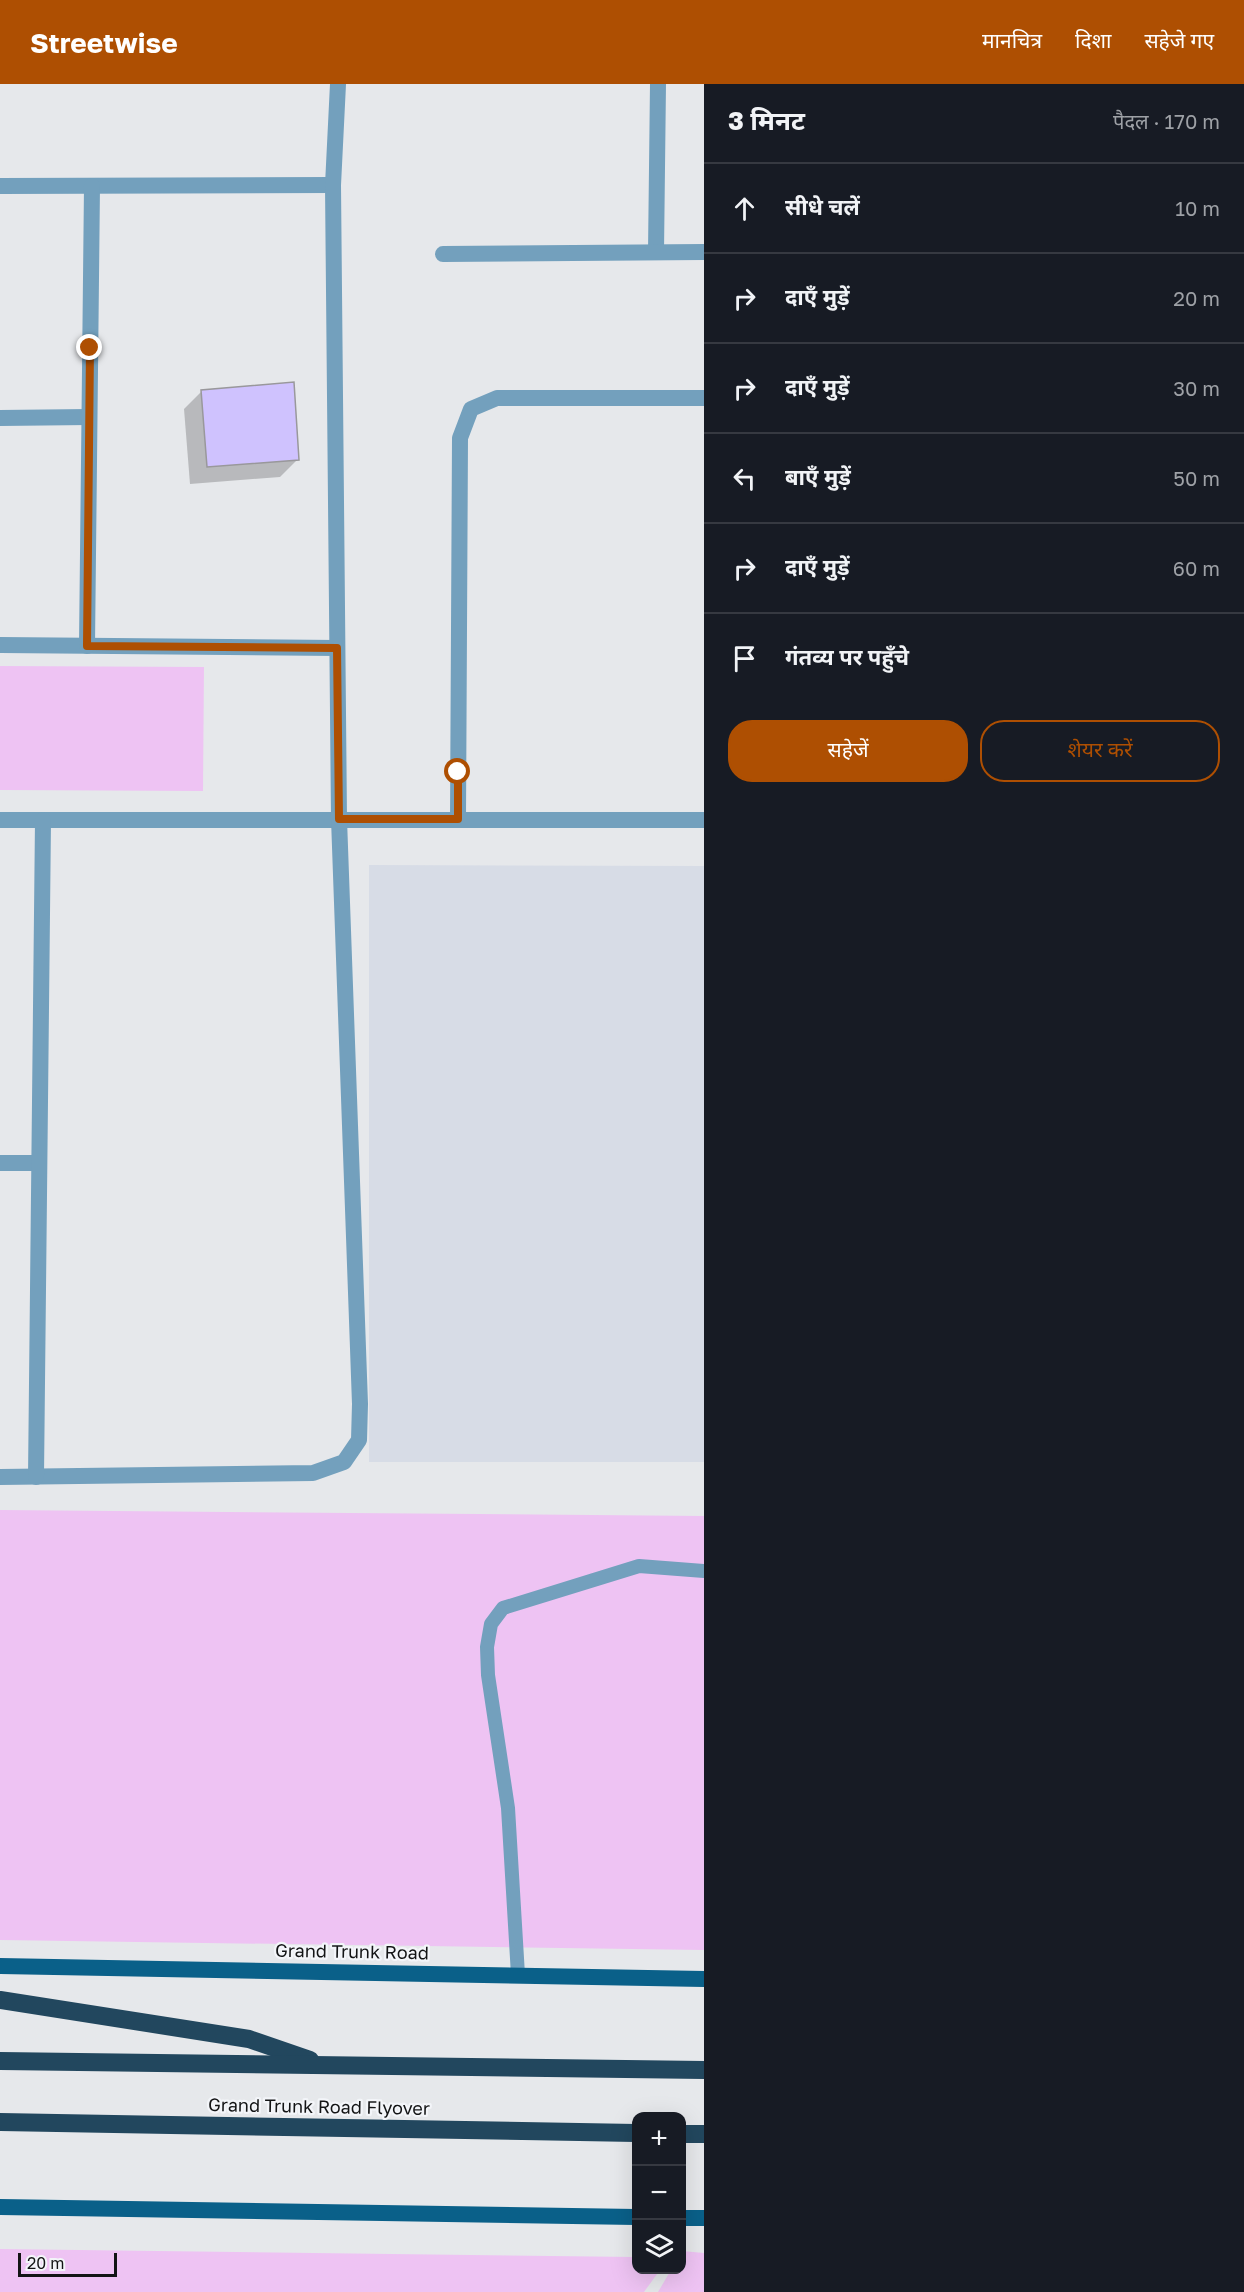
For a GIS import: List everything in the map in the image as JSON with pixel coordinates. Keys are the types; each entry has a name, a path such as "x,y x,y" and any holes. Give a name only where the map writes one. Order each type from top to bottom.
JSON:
{"highway":[{"path":"0,2000 249,2039 327,2066"},
{"path":"0,2061 704,2070"},
{"name":"Grand Trunk Road Flyover","path":"0,2122 632,2133"},
{"path":"686,2134 704,2134"}],"main road":[{"name":"Grand Trunk Road","path":"0,1966 704,1979"},
{"path":"0,2207 632,2217"},
{"path":"686,2218 704,2218"}],"street":[{"path":"0,1477 313,1473 344,1462 359,1440 360,1404 339,819 333,185 338,84"},
{"path":"656,252 658,84"},
{"path":"0,186 333,185"},
{"path":"87,646 92,186"},
{"path":"444,254 704,252"},
{"path":"458,819 460,438 471,409 497,399 704,398"},
{"path":"0,418 89,417"},
{"path":"0,645 337,648"},
{"path":"0,820 704,820"},
{"path":"36,1477 43,820"},
{"path":"0,1163 39,1164"}],"lane":[{"path":"518,1976 508,1808 488,1675 487,1647 491,1624 503,1608 639,1566 704,1570"}],"shaded area":[{"path":"0,666 204,667 203,791 0,790"},
{"path":"369,865 704,866 704,1462 369,1462"},
{"path":"0,1510 704,1516 704,1950 0,1940"},
{"path":"0,2249 632,2257 632,2274 657,2274 644,2292 0,2292"},
{"path":"686,2251 704,2253 704,2292 658,2292 669,2274 686,2274"}],"building":[{"path":"294,382 299,460 207,467 201,390"}],"route":[{"path":"90,348 87,646 337,648 339,819 458,819 458,772"}]}
